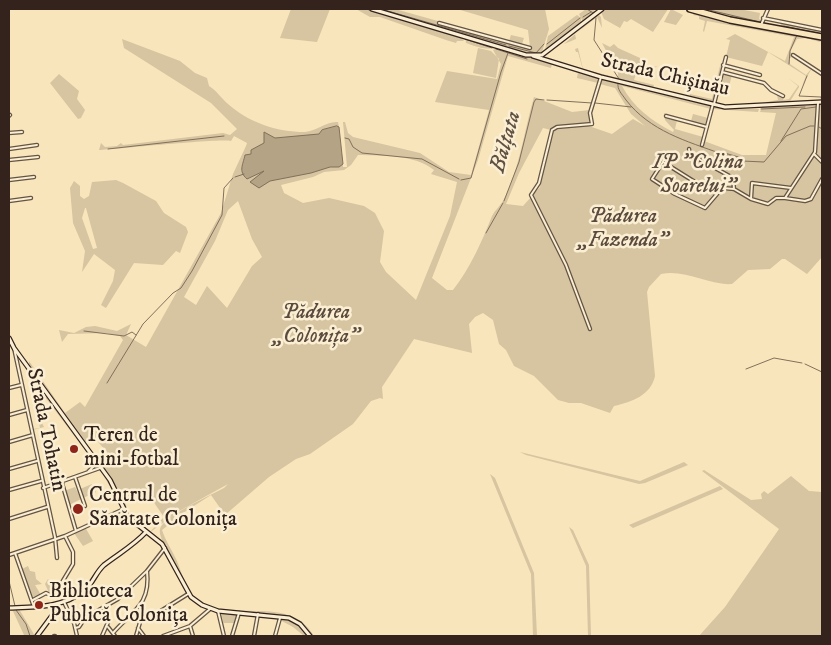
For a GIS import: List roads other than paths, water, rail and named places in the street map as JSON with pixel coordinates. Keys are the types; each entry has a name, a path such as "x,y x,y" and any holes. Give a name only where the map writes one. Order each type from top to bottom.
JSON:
{"highway":[{"path":"690,9 822,37"}],"street":[{"name":"Strada Chișinău","path":"372,9 601,77 714,104 739,108 820,102"},
{"path":"533,56 540,56 550,50 602,9"},
{"path":"761,25 768,9"},
{"path":"763,18 822,30"},
{"path":"439,23 530,48"},
{"path":"550,50 547,56 550,62"},
{"path":"793,55 822,74"},
{"path":"702,145 726,57"},
{"path":"723,66 760,74"},
{"path":"722,72 764,83 783,96"},
{"path":"590,329 563,259 531,196 539,183 552,130 557,127 592,124 590,113 601,77"},
{"path":"785,198 814,154 820,102"},
{"path":"666,116 707,126"},
{"path":"9,134 22,132"},
{"path":"9,149 37,145"},
{"path":"689,149 690,154 733,178 734,189"},
{"path":"814,154 822,162"},
{"path":"9,160 38,157"},
{"path":"664,157 663,162 652,179 675,194 705,208 723,188 734,189 751,199 768,204 776,198 805,201 811,199 822,179"},
{"path":"663,162 695,182 704,184 718,193"},
{"path":"9,180 34,177"},
{"path":"751,199 752,183 791,188"},
{"path":"9,200 30,198"},
{"name":"Strada Tohatin","path":"9,338 14,348 55,540 57,558"},
{"path":"14,348 113,484 130,520 158,539 165,548 188,594 210,608 218,610 280,616 300,624 310,636"},
{"path":"9,388 21,385"},
{"path":"9,415 27,410"},
{"path":"9,442 33,436"},
{"path":"9,468 38,461"},
{"path":"86,473 98,463"},
{"path":"43,488 101,468"},
{"path":"75,477 85,506"},
{"path":"9,490 41,480"},
{"path":"61,482 76,531"},
{"path":"9,519 47,507"},
{"path":"9,555 65,536 124,509"},
{"path":"9,608 34,608 69,600 88,587 103,566 135,544 146,532"},
{"path":"65,536 73,552 73,564 61,582 69,600"},
{"path":"76,628 79,627 85,618 121,595 147,571 165,548"},
{"path":"15,553 33,600 34,608"},
{"path":"113,632 137,611 148,586 147,571"},
{"path":"88,587 121,595"},
{"path":"33,600 46,593 52,596 64,590"},
{"path":"159,612 188,594"},
{"path":"64,602 76,628 77,636"},
{"path":"37,636 54,613 56,604"},
{"path":"102,636 108,627 109,618 104,607"},
{"path":"165,636 190,626 210,608"},
{"path":"218,610 224,636"},
{"path":"136,636 140,619 137,611"},
{"path":"232,636 239,613"},
{"path":"254,636 259,619 258,614"},
{"path":"274,636 280,616"},
{"path":"190,626 193,636"},
{"path":"108,627 116,636"},
{"path":"138,628 144,636"}],"waterway":[{"path":"366,9 410,22"},
{"path":"381,9 506,45"},
{"path":"587,9 593,13"},
{"path":"705,9 760,22"},
{"path":"583,17 591,12"},
{"path":"547,44 580,18"},
{"path":"596,18 594,40 619,79"},
{"path":"784,26 822,34"},
{"path":"789,64 790,51 797,35"},
{"path":"465,39 492,48"},
{"path":"509,46 536,53 544,44"},
{"path":"496,49 527,59"},
{"path":"461,180 471,178 508,53"},
{"path":"807,76 799,96 821,97 822,101"},
{"name":"Bălţata","path":"618,83 619,90 626,100 646,120 670,134 722,154"},
{"name":"Bălţata","path":"504,201 519,162 534,102 536,99 544,100"},
{"name":"Bălţata","path":"547,100 592,103"},
{"name":"Bălţata","path":"595,103 631,107"},
{"path":"822,105 822,110"},
{"path":"761,109 805,107"},
{"path":"781,141 801,109 816,107"},
{"name":"Bălţata","path":"742,161 764,162 786,136 814,126"},
{"path":"108,149 224,136"},
{"path":"345,138 349,139 353,147 362,153 422,159 459,179"},
{"path":"235,177 244,174"},
{"path":"107,383 143,324 173,293 181,288 192,271 222,215 224,188 233,178"},
{"name":"Bălţata","path":"486,233 503,203"},
{"path":"84,331 124,336 132,332 136,335"},
{"path":"746,369 774,358 802,363"},
{"path":"805,364 822,372"},
{"path":"9,581 15,606"},
{"path":"16,610 26,624 30,636"}],"place":[{"name":"Teren de mini-fotbal","path":"74,449"},
{"name":"Centrul de Sănătate Colonița","path":"78,509"},
{"name":"Biblioteca Publică Colonița","path":"39,605"}],"park label":[{"name":"IP ”Colina Soarelui”","path":"698,176"},
{"name":"Pădurea „Fazenda”","path":"623,230"},
{"name":"Pădurea „Colonița”","path":"316,326"}]}
